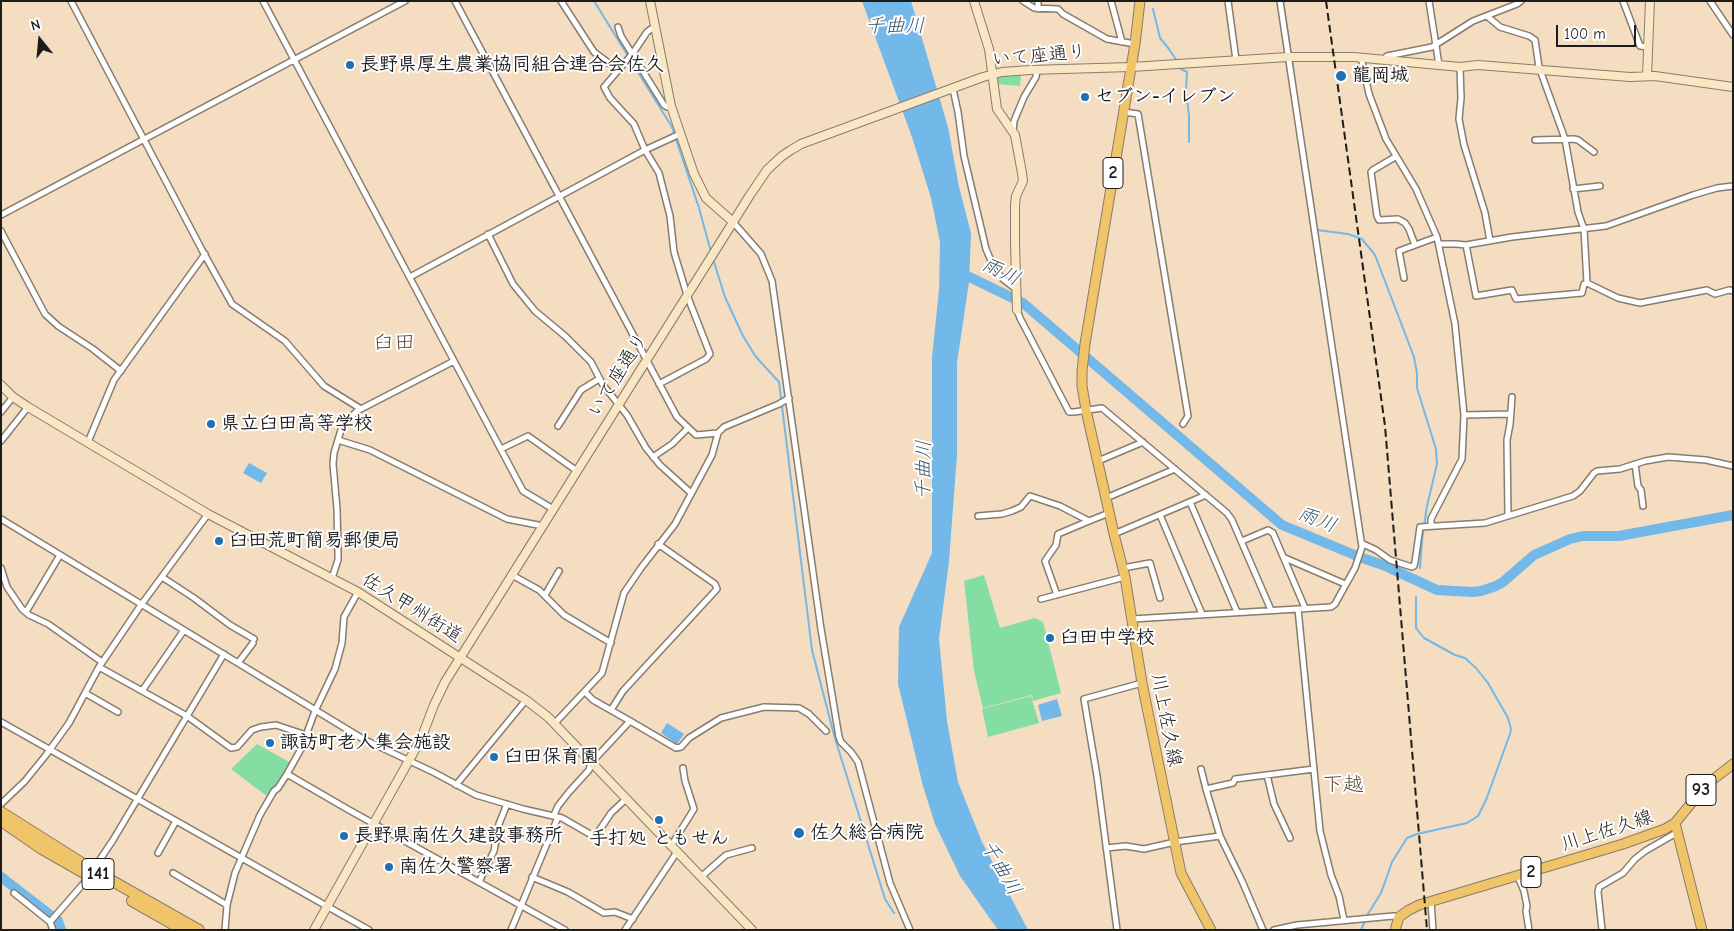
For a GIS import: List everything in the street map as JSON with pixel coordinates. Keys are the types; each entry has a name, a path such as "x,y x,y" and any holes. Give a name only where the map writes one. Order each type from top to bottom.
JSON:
{"highway":[{"name":"141","path":"1,812 91,873 183,930"},
{"name":"141","path":"1,821 42,849 199,930"}],"main road":[{"name":"2","path":"1124,112 1140,1"},
{"name":"川上佐久線","path":"1124,112 1082,363 1082,386 1109,513 1124,572 1142,683 1181,873 1210,930"},
{"name":"93","path":"1676,827 1707,784 1733,764"},
{"name":"川上佐久線","path":"1399,917 1409,910 1431,902 1676,827 1702,930"},
{"path":"1394,930 1399,917"}],"street":[{"path":"71,1 232,304 285,341 324,386 360,410"},
{"path":"263,1 523,491 553,509"},
{"path":"1,215 405,1"},
{"path":"456,1 674,412 696,435 718,433"},
{"path":"561,1 594,52 618,69"},
{"path":"650,1 676,135 700,189 761,254 771,274 839,737 858,762 890,883 910,930"},
{"path":"974,1 975,10 989,49 997,109 1013,131"},
{"path":"1022,1 1038,9 1058,9 1063,14 1107,39 1135,44"},
{"path":"1038,1 1038,9"},
{"path":"1112,1 1122,42"},
{"path":"1228,1 1236,60"},
{"path":"1132,619 1334,606 1356,564 1362,546 1280,1"},
{"path":"1429,1 1439,65"},
{"path":"1384,59 1387,56 1426,49 1473,21 1518,4 1521,1"},
{"path":"1623,1 1640,46 1648,47"},
{"path":"1647,76 1650,1"},
{"path":"1710,1 1733,35"},
{"path":"1487,16 1500,27 1529,36 1535,40 1539,67 1542,70 1565,139 1578,212 1584,229 1588,283"},
{"path":"618,27 630,55 664,105 670,106"},
{"path":"655,28 647,32 606,83 604,89 634,124 645,150 659,172 670,216 674,252 687,295 710,356 659,384"},
{"name":"いて座通り","path":"314,930 425,731 439,693 512,575 767,170 782,156 801,144 993,74 1037,69 1131,67 1288,57 1361,57 1460,68 1478,65 1647,76 1733,87"},
{"path":"1361,57 1378,119 1396,156 1416,189 1440,244 1455,324 1464,415 1462,459 1427,527"},
{"path":"1460,68 1462,86 1459,119 1464,144 1485,213 1490,241"},
{"path":"1037,69 1036,77 1024,97 1014,121 1013,131 1023,181 1016,196 1015,205 1016,289 1017,310 1020,318 1069,412 1102,408 1206,495 1232,520 1271,610"},
{"path":"950,90 958,112 964,156 986,248 995,270 1016,289"},
{"path":"1124,112 1138,114 1188,416 1183,424"},
{"path":"410,277 676,135"},
{"path":"1535,140 1578,140 1594,152"},
{"path":"1396,156 1371,172 1377,216 1379,220 1398,219 1405,222 1415,245"},
{"path":"1574,189 1600,186"},
{"path":"1440,244 1466,245 1613,225 1693,195 1716,188 1733,186"},
{"path":"1,231 45,314 58,326 121,370"},
{"path":"488,234 513,284 535,311 565,336 591,362 599,379 627,415 639,438 653,458 692,493"},
{"path":"1404,278 1399,251 1437,237"},
{"path":"1466,245 1476,296 1512,290 1516,298 1582,293 1584,284 1588,283"},
{"path":"88,442 111,387 121,370 205,254"},
{"path":"1588,283 1618,298 1640,303 1707,290 1715,294 1729,290 1733,291"},
{"path":"332,578 338,560 337,509 333,464 338,440 346,422 360,410 454,361"},
{"path":"558,426 581,390 599,379"},
{"name":"佐久甲州街道","path":"1,385 28,407 208,514 358,592 526,700 548,717 752,930"},
{"path":"1508,516 1507,440 1512,396"},
{"path":"1,412 14,397"},
{"path":"554,724 602,673 624,593 674,524 712,455 718,433 724,427 789,398"},
{"path":"1,441 28,407"},
{"path":"1464,415 1510,414"},
{"path":"653,458 672,444 688,428"},
{"path":"501,449 528,436 577,472"},
{"path":"338,440 370,450 508,520 538,524 542,527"},
{"path":"1098,461 1143,442"},
{"path":"1362,546 1376,550 1390,560 1412,567 1414,566 1420,527 1445,527 1485,523 1573,496 1580,491 1594,473 1645,461 1668,457 1706,460 1733,466"},
{"path":"1635,464 1643,506"},
{"path":"1106,498 1175,469"},
{"path":"1114,534 1206,495"},
{"path":"978,516 1002,514 1012,511 1020,507 1030,496 1060,506 1089,521"},
{"path":"1190,502 1237,612"},
{"path":"1057,594 1045,560 1056,544 1058,534 1109,513"},
{"path":"1,804 26,781 50,749 68,723 100,664 208,514"},
{"path":"1160,515 1202,614"},
{"path":"1,519 363,739 476,795 568,820 595,837 611,813 626,799"},
{"path":"1242,541 1268,530 1273,533 1305,608"},
{"path":"611,710 622,691 717,589 715,584 658,544"},
{"path":"26,612 60,555"},
{"path":"1284,558 1345,584"},
{"path":"1041,599 1150,563 1160,598"},
{"path":"1,568 7,587 14,599 26,612 48,624 100,664 142,691 187,716 231,748 237,747 252,730 261,727 280,726 306,735"},
{"path":"545,595 559,572"},
{"path":"512,575 539,590 564,615 610,643"},
{"path":"162,577 253,641 238,663"},
{"path":"225,930 227,905 235,873 260,815 301,749 315,710 335,669 342,643 344,617 358,592"},
{"path":"1298,609 1320,830 1344,920"},
{"path":"142,691 184,630"},
{"path":"50,922 91,873 138,799 224,654"},
{"path":"1117,930 1097,776 1084,699 1142,683"},
{"path":"585,692 593,700 676,748 681,747 689,738 722,718 764,707 799,708 809,714 826,731"},
{"path":"85,693 118,712"},
{"path":"456,784 526,700"},
{"path":"511,930 556,816 558,806 589,770 591,763 630,721"},
{"path":"1,722 369,930"},
{"path":"671,846 694,809 685,781 684,768"},
{"path":"1201,769 1220,836 1263,930"},
{"path":"1206,789 1233,783 1235,779 1314,769"},
{"path":"287,774 565,930"},
{"path":"1267,775 1274,804 1290,838"},
{"path":"479,882 494,850 507,804"},
{"path":"158,852 176,821"},
{"path":"1602,930 1599,887 1623,873 1635,859 1676,827"},
{"path":"1106,848 1126,846 1144,849 1175,842 1220,836"},
{"path":"701,877 726,856 752,848"},
{"path":"625,930 677,852"},
{"path":"173,874 227,905"},
{"path":"1517,876 1524,890 1529,930"},
{"path":"532,877 568,892 604,913 615,912 633,919"},
{"path":"14,893 50,922 53,930"},
{"path":"1431,902 1433,930"},
{"path":"1274,930 1297,925 1344,920 1399,917"}],"green space":[{"path":"1021,75 1020,86 997,84 998,77"},
{"path":"984,575 1000,628 1035,618 1043,622 1061,693 1033,701 1032,695 983,708 974,671 964,581"},
{"path":"1031,696 1039,723 988,737 982,709"},
{"path":"257,744 291,763 268,797 231,769"}],"water":[{"name":"千曲川","path":"862,1 911,1 948,127 959,187 971,233 969,282 957,363 957,455 949,561 939,639 947,721 958,782 982,842 1028,930 998,930 960,876 935,824 923,786 898,684 899,627 932,553 932,357 939,290 940,242 931,198 912,137"},
{"path":"249,463 267,473 261,483 243,473"},
{"path":"1057,699 1062,716 1042,721 1038,705"},
{"path":"667,723 684,734 677,744 661,733"}],"waterway":[{"path":"594,1 672,127 699,208 711,252"},
{"path":"1283,1 1291,54"},
{"path":"1153,9 1160,38 1177,61"},
{"path":"1292,59 1296,91"},
{"path":"1179,66 1187,72 1186,90 1189,142"},
{"path":"1317,230 1348,234 1362,239 1375,255 1414,357 1417,388 1436,449 1437,464 1427,506 1420,568"},
{"path":"713,259 725,297 743,336 756,357 779,382 812,650 834,735 885,899 894,913"},
{"name":"雨川","path":"957,271 1023,303 1282,525 1383,565 1437,590 1472,592 1496,586 1534,555 1570,539 1583,536 1619,536 1733,515"},
{"path":"1368,914 1381,893 1392,862 1407,838 1467,823 1478,816 1486,800 1511,729 1508,718 1488,683 1476,668 1465,658 1455,655 1424,638 1416,628 1416,597"},
{"path":"1,877 58,921 61,930"},
{"path":"1361,930 1365,921"}],"railway":[{"path":"1326,1 1385,426 1427,930"}],"place":[{"name":"長野県厚生農業協同組合連合会佐久","path":"350,65"},
{"name":"龍岡城","path":"1341,76"},
{"name":"セブン-イレブン","path":"1085,97"},
{"name":"県立臼田高等学校","path":"211,424"},
{"name":"臼田荒町簡易郵便局","path":"219,541"},
{"name":"臼田中学校","path":"1050,638"},
{"name":"諏訪町老人集会施設","path":"270,743"},
{"name":"臼田保育園","path":"494,757"},
{"name":"手打処 ともせん","path":"659,820"},
{"name":"佐久総合病院","path":"799,833"},
{"name":"長野県南佐久建設事務所","path":"344,836"},
{"name":"南佐久警察署","path":"389,867"}],"district":[{"name":"臼田","path":"394,343"},
{"name":"下越","path":"1343,785"}]}
